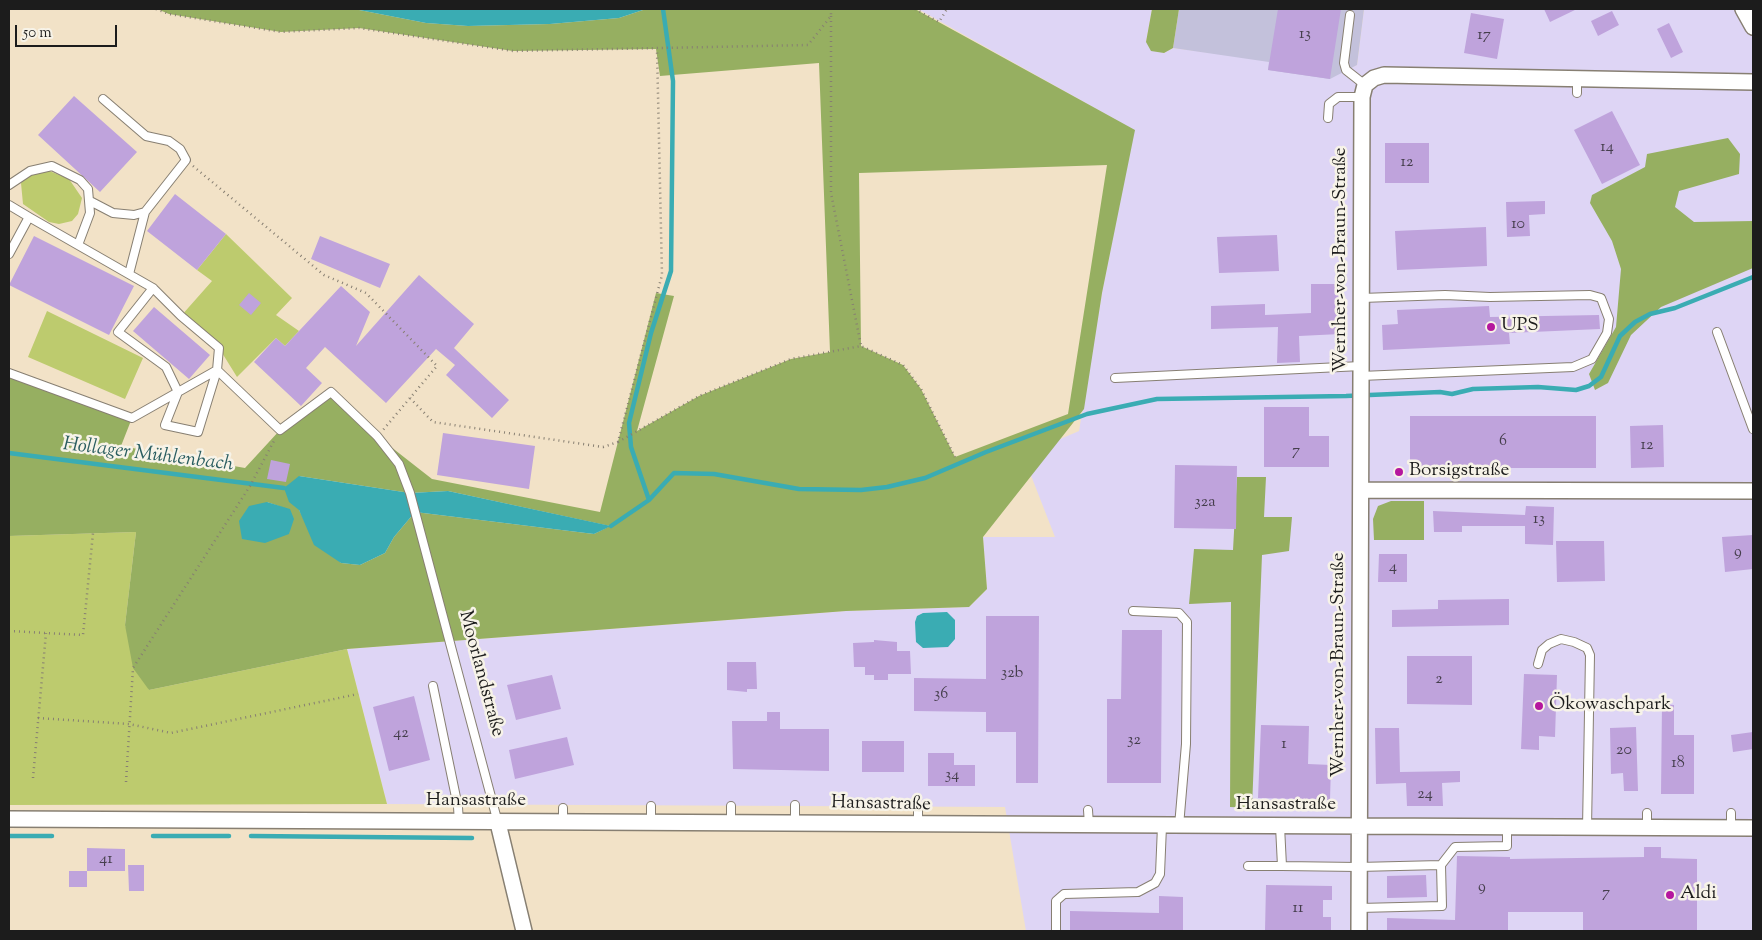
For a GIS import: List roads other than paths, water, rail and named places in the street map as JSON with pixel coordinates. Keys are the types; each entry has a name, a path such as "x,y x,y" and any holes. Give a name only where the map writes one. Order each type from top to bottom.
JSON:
{"street":[{"path":"1744,9 1753,27"},
{"path":"1364,91 1374,78 1383,71 1440,82 1577,86 1753,82"},
{"name":"Wernher-von-Braun-Straße","path":"1359,931 1358,826 1364,91"},
{"path":"1362,490 1606,495 1753,491"},
{"name":"Hansastraße","path":"9,820 498,823 563,815 651,823 1587,828 1647,820 1731,820 1753,828"},
{"name":"Moorlandstraße","path":"498,823 524,931"}],"lane":[{"path":"1328,118 1329,104 1338,97 1364,91 1346,70 1344,63 1350,15"},
{"path":"103,99 146,136 169,141 180,149 186,160 145,212 130,274"},
{"path":"9,185 30,170 52,166 80,180 88,190 90,201 88,224 78,244"},
{"path":"90,201 113,213 134,215 145,212"},
{"path":"9,205 153,288 181,316 219,348 216,370 198,432 165,425 178,392 166,367 118,332 153,288"},
{"path":"9,254 29,217"},
{"path":"1115,378 1361,376 1573,366 1592,359 1607,334 1609,319 1601,298 1590,295 1490,297 1445,295 1362,298"},
{"path":"1717,332 1753,429"},
{"path":"9,373 132,418 216,370"},
{"name":"Moorlandstraße","path":"216,370 280,430 331,392 377,436 399,464 410,493 498,823"},
{"path":"1134,610 1180,613 1187,622 1186,744 1179,826"},
{"path":"1538,664 1542,650 1560,639 1574,642 1587,648 1590,655 1587,828"},
{"path":"433,686 458,807 459,822"},
{"path":"795,805 795,824"},
{"path":"651,806 651,823"},
{"path":"731,806 732,824"},
{"path":"918,806 918,825"},
{"path":"1088,810 1088,826"},
{"path":"1056,931 1056,901 1058,897 1064,894 1138,892 1155,883 1160,874 1162,826"},
{"path":"1280,826 1282,866"},
{"path":"1359,908 1442,906 1441,865 1455,847 1507,846 1507,827"},
{"path":"1248,866 1358,867 1441,865"}],"water":[{"path":"354,9 646,9 619,18 550,24 468,26 426,23"},
{"path":"299,476 410,493 448,491 611,526 594,534 415,512 394,537 385,553 360,565 341,563 314,545 299,510 289,502 284,488"},
{"path":"267,502 290,509 294,519 289,534 265,543 242,539 239,521 249,506"},
{"path":"947,612 955,620 955,639 948,647 923,648 916,642 915,622 917,616 923,613"}],"waterway":[{"path":"649,500 631,447 629,423 651,333 671,271 673,81 663,9"},
{"path":"611,526 649,500 674,473 714,474 799,489 861,490 887,487 925,478 986,452 1087,414 1157,399 1346,396 1440,392 1452,394 1473,389 1538,387 1576,390 1589,386 1601,377 1620,336 1635,322 1650,314 1675,308 1753,277"},
{"name":"Hollager Mühlenbach","path":"9,453 284,488"},
{"path":"9,836 52,836"},
{"path":"153,836 229,836"},
{"path":"251,836 472,838"}],"place":[{"name":"UPS","path":"1491,327"},
{"name":"Borsigstraße","path":"1399,472"},
{"name":"Ökowaschpark","path":"1539,706"},
{"name":"Aldi","path":"1670,895"}]}
